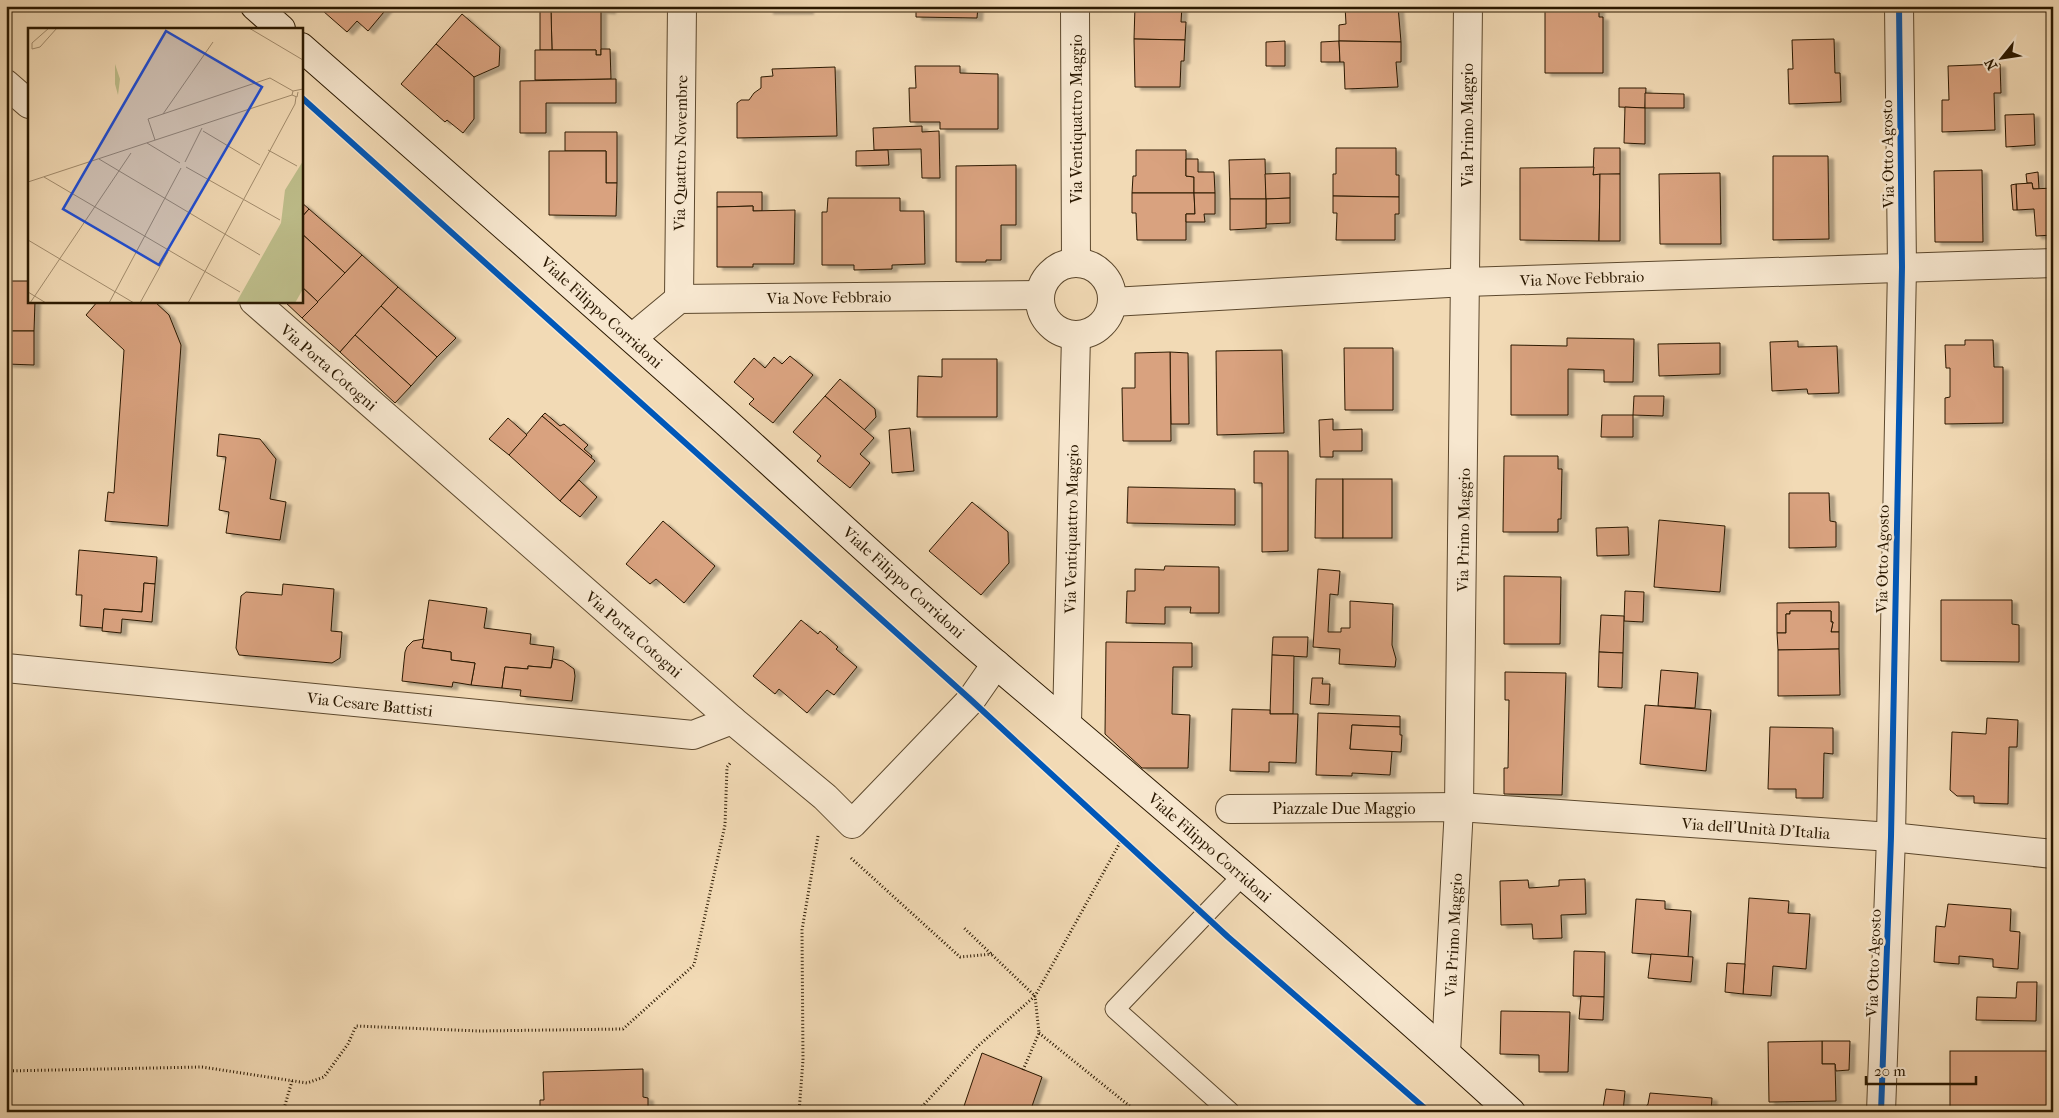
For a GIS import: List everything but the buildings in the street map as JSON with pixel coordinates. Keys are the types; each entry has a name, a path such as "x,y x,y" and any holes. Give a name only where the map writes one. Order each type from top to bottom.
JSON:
{"street":[{"path":"255,6 280,28"},
{"name":"Via Quattro Novembre","path":"678,299 682,6"},
{"name":"Via Ventiquattro Maggio","path":"1075,6 1076,263"},
{"name":"Via Primo Maggio","path":"1446,1053 1459,807 1468,6"},
{"name":"Via Otto Agosto","path":"1882,1112 1891,837 1902,267 1899,6"},
{"name":"Viale Filippo Corridoni","path":"302,48 632,338 996,664 1243,875 1511,1112"},
{"path":"6,84 28,103"},
{"path":"1076,263 1088,265 1099,271 1106,279 1111,290 1112,302 1110,312 1104,322 1096,329 1076,335 1064,333 1053,327 1041,307 1040,295 1043,284 1056,269 1066,264 1076,263"},
{"name":"Via Nove Febbraio","path":"1112,302 1466,282 2053,263"},
{"name":"Via Nove Febbraio","path":"678,299 1040,295"},
{"path":"632,338 678,299"},
{"name":"Via Porta Cotogni","path":"255,302 732,720 825,797 852,824 971,700 996,664"},
{"name":"Via Ventiquattro Maggio","path":"1067,723 1076,335"},
{"name":"Via Cesare Battisti","path":"6,668 693,735 732,720"},
{"name":"Via dell'Unità D'Italia","path":"1459,807 1891,837 2053,854"},
{"name":"Piazzale Due Maggio","path":"1230,809 1459,807"}],"lane":[{"path":"1230,1112 1115,1009 1243,875"}],"path":[{"path":"6,1071 202,1066 307,1083 324,1077 348,1044 356,1026 479,1031 623,1029 694,965 725,825 727,767 732,761"},
{"path":"799,1112 803,1060 802,930 825,797"},
{"path":"1114,832 1128,846"},
{"path":"917,1112 978,1046 1035,996 1122,839"},
{"path":"848,855 960,957 992,954"},
{"path":"964,927 1035,996 1039,1033 1023,1070"},
{"path":"1039,1033 1137,1112"},
{"path":"283,1112 292,1081"}],"cycle path":[{"path":"1881,1112 1891,837 1902,267 1899,6"},
{"path":"302,98 971,700 1228,937 1429,1112"}]}
